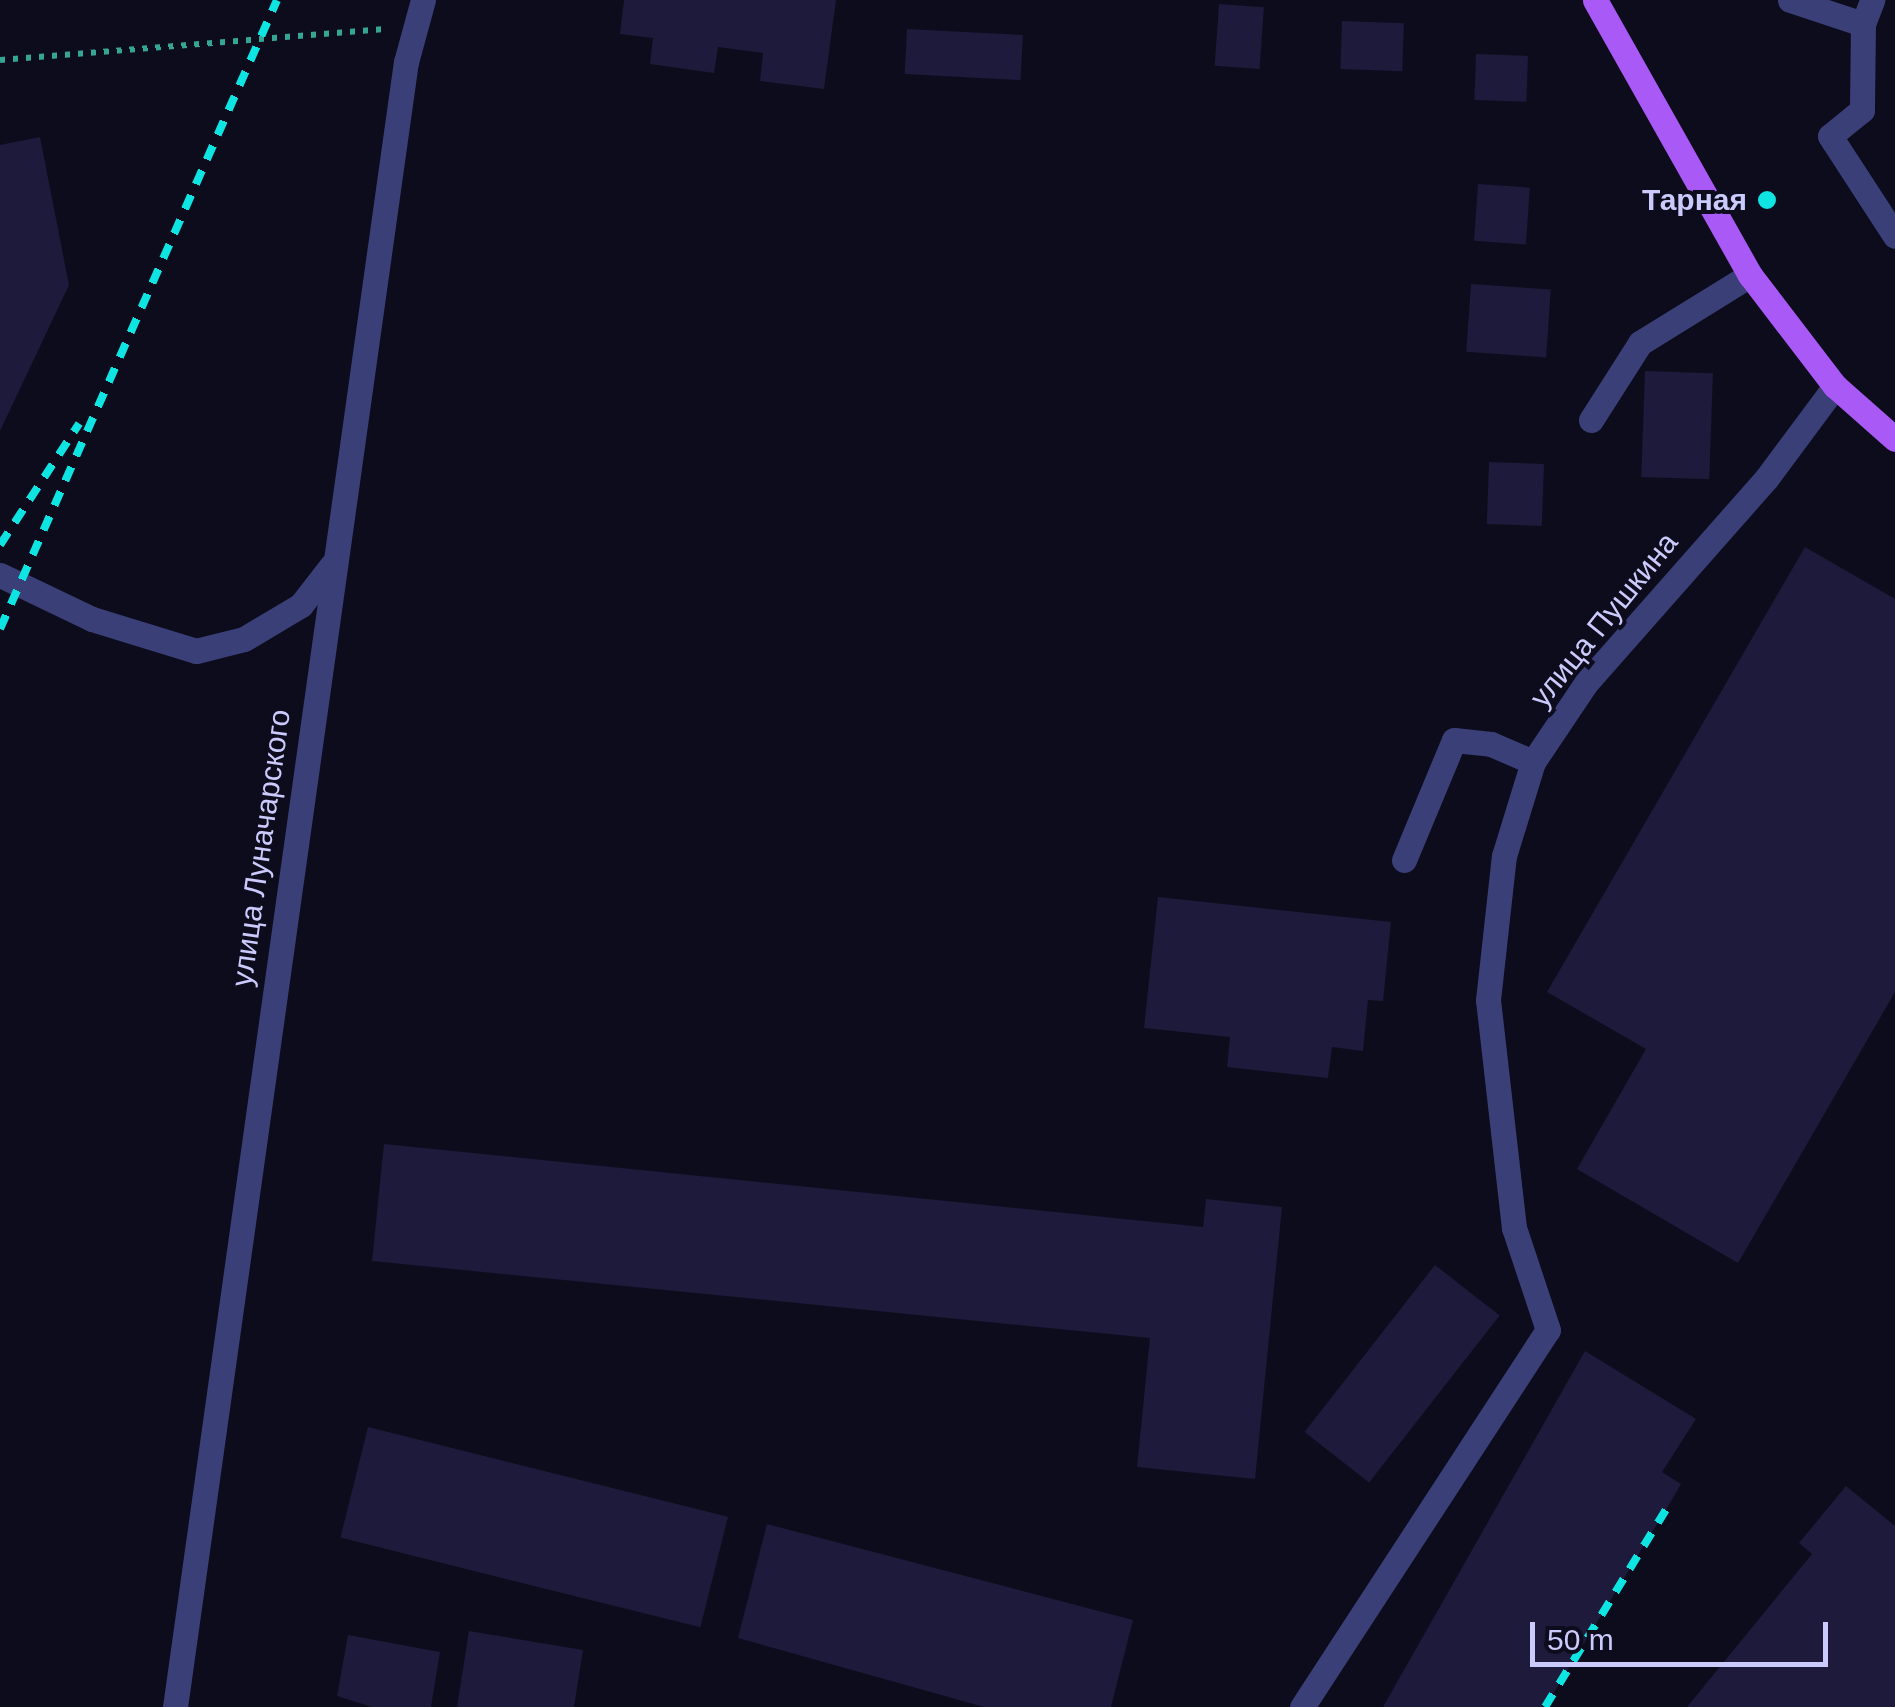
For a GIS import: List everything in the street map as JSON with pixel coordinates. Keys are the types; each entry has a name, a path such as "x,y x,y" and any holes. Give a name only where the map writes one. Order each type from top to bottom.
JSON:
{"main road":[{"path":"1596,0 1750,275 1834,386 1895,439"}],"street":[{"name":"улица Луначарского","path":"175,1707 335,561 423,0"},
{"path":"1790,0 1868,12 1862,110 1830,136 1895,236"},
{"path":"1591,420 1640,343 1750,275"},
{"name":"улица Пушкина","path":"1302,1707 1548,1330 1514,1228 1488,1000 1504,856 1533,762 1586,683 1766,480 1834,386"},
{"path":"0,575 92,619 196,651 244,639 301,605 335,561"},
{"path":"1404,860 1454,740 1491,744 1533,762"}],"path":[{"path":"0,60 416,26"}],"building":[{"path":"624,0 836,0 824,89 760,81 763,53 718,47 714,73 650,64 653,38 620,34"},
{"path":"1219,4 1264,7 1260,69 1215,66"},
{"path":"1342,21 1404,23 1402,71 1340,69"},
{"path":"907,29 1023,35 1020,80 905,74"},
{"path":"1476,54 1528,56 1526,102 1474,100"},
{"path":"40,137 69,285 0,431 0,145"},
{"path":"1478,184 1530,188 1526,244 1474,241"},
{"path":"1471,284 1551,290 1546,357 1466,352"},
{"path":"1645,371 1713,373 1709,479 1641,477"},
{"path":"1489,462 1544,464 1542,526 1487,524"},
{"path":"1805,547 1895,599 1895,992 1738,1263 1577,1169 1646,1049 1547,992"},
{"path":"1158,897 1391,922 1383,1001 1368,1000 1363,1051 1332,1047 1328,1078 1227,1067 1230,1037 1144,1028"},
{"path":"384,1144 1203,1227 1206,1199 1282,1207 1255,1479 1137,1467 1150,1338 372,1261"},
{"path":"1435,1265 1500,1315 1369,1483 1304,1432"},
{"path":"1585,1351 1696,1419 1662,1472 1681,1484 1545,1707 1383,1707"},
{"path":"368,1427 728,1517 700,1627 340,1538"},
{"path":"1846,1486 1895,1526 1895,1707 1687,1707 1812,1554 1799,1543"},
{"path":"767,1524 1133,1620 1111,1707 984,1707 738,1638"},
{"path":"469,1631 583,1650 574,1707 457,1707"},
{"path":"348,1635 440,1652 431,1707 372,1707 337,1696"}],"railway":[{"path":"0,629 277,0"},
{"path":"0,545 79,424"},
{"path":"1545,1707 1667,1508"}],"place":[{"name":"Тарная","path":"1767,200"}]}
